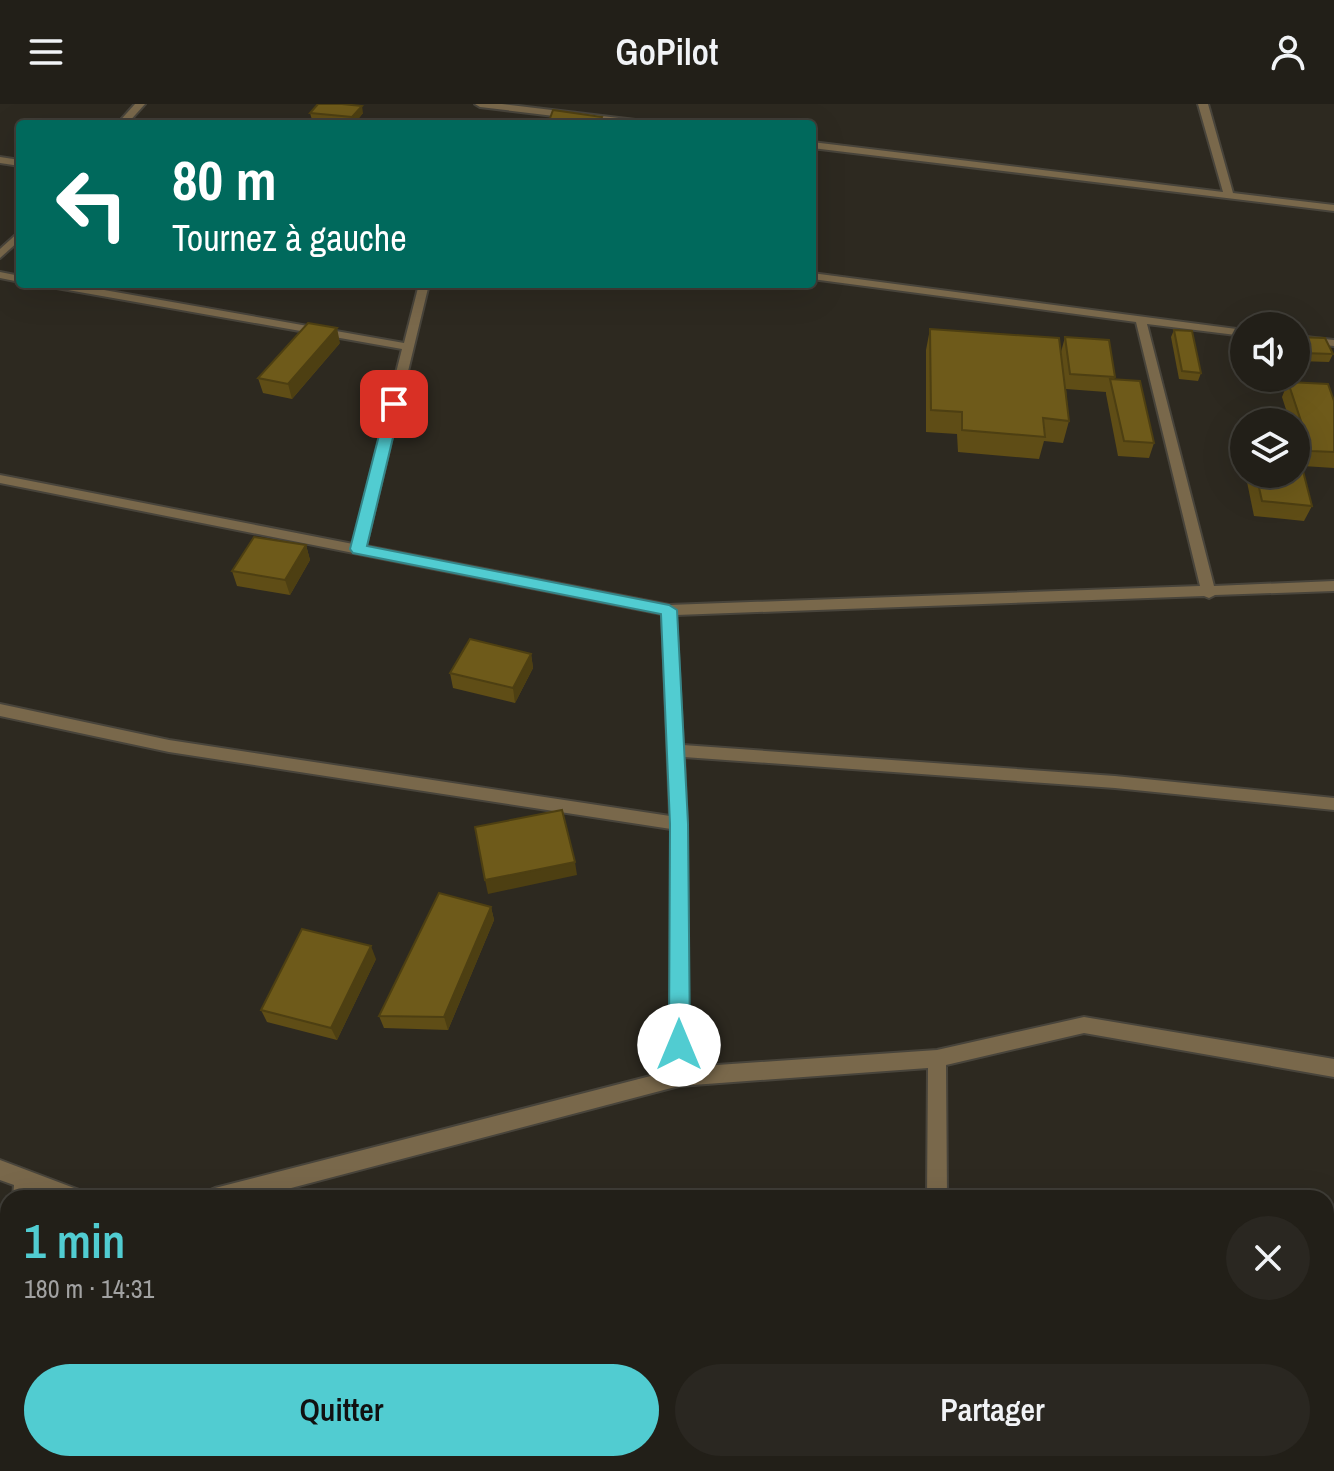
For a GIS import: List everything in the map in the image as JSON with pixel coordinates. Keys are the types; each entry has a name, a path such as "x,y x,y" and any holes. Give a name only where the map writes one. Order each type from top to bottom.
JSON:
{"street":[{"path":"126,120 140,104"},
{"path":"480,104 621,119"},
{"path":"1203,104 1229,195"},
{"path":"816,145 1334,208"},
{"path":"0,255 16,238"},
{"path":"816,277 1230,331"},
{"path":"74,288 409,347"},
{"path":"358,549 423,288"},
{"path":"1141,321 1209,593"},
{"path":"1310,340 1334,343"},
{"path":"0,479 669,610 1209,593 1334,586"},
{"path":"669,610 679,824 679,1077"},
{"path":"0,710 169,746 679,824"},
{"path":"675,750 1115,782 1334,804"},
{"path":"246,1190 679,1077 937,1059 1084,1025 1334,1068"},
{"path":"937,1059 937,1190"},
{"path":"0,1170 24,1189"}],"building":[{"path":"318,104 362,106 352,117 310,113"},
{"path":"553,110 602,117 601,120 549,120"},
{"path":"308,323 337,328 288,384 258,378"},
{"path":"930,329 1059,338 1069,421 1043,418 1045,437 962,430 962,412 931,410"},
{"path":"1174,330 1192,331 1201,373 1182,371"},
{"path":"1065,337 1109,340 1115,377 1070,374"},
{"path":"1310,337 1325,338 1333,354 1310,353"},
{"path":"1110,379 1140,381 1154,443 1124,441"},
{"path":"1310,383 1328,384 1334,401 1334,452 1311,451 1310,408 1297,408 1291,392 1310,392"},
{"path":"1259,488 1307,488 1312,506 1262,501"},
{"path":"254,537 306,545 285,580 232,571"},
{"path":"470,639 531,654 513,688 450,673"},
{"path":"562,810 575,862 485,880 475,827"},
{"path":"439,893 491,907 444,1017 379,1016"},
{"path":"302,929 371,946 331,1028 261,1010"}],"route":[{"path":"394,404 358,549 669,610 679,824 679,1045"}]}
